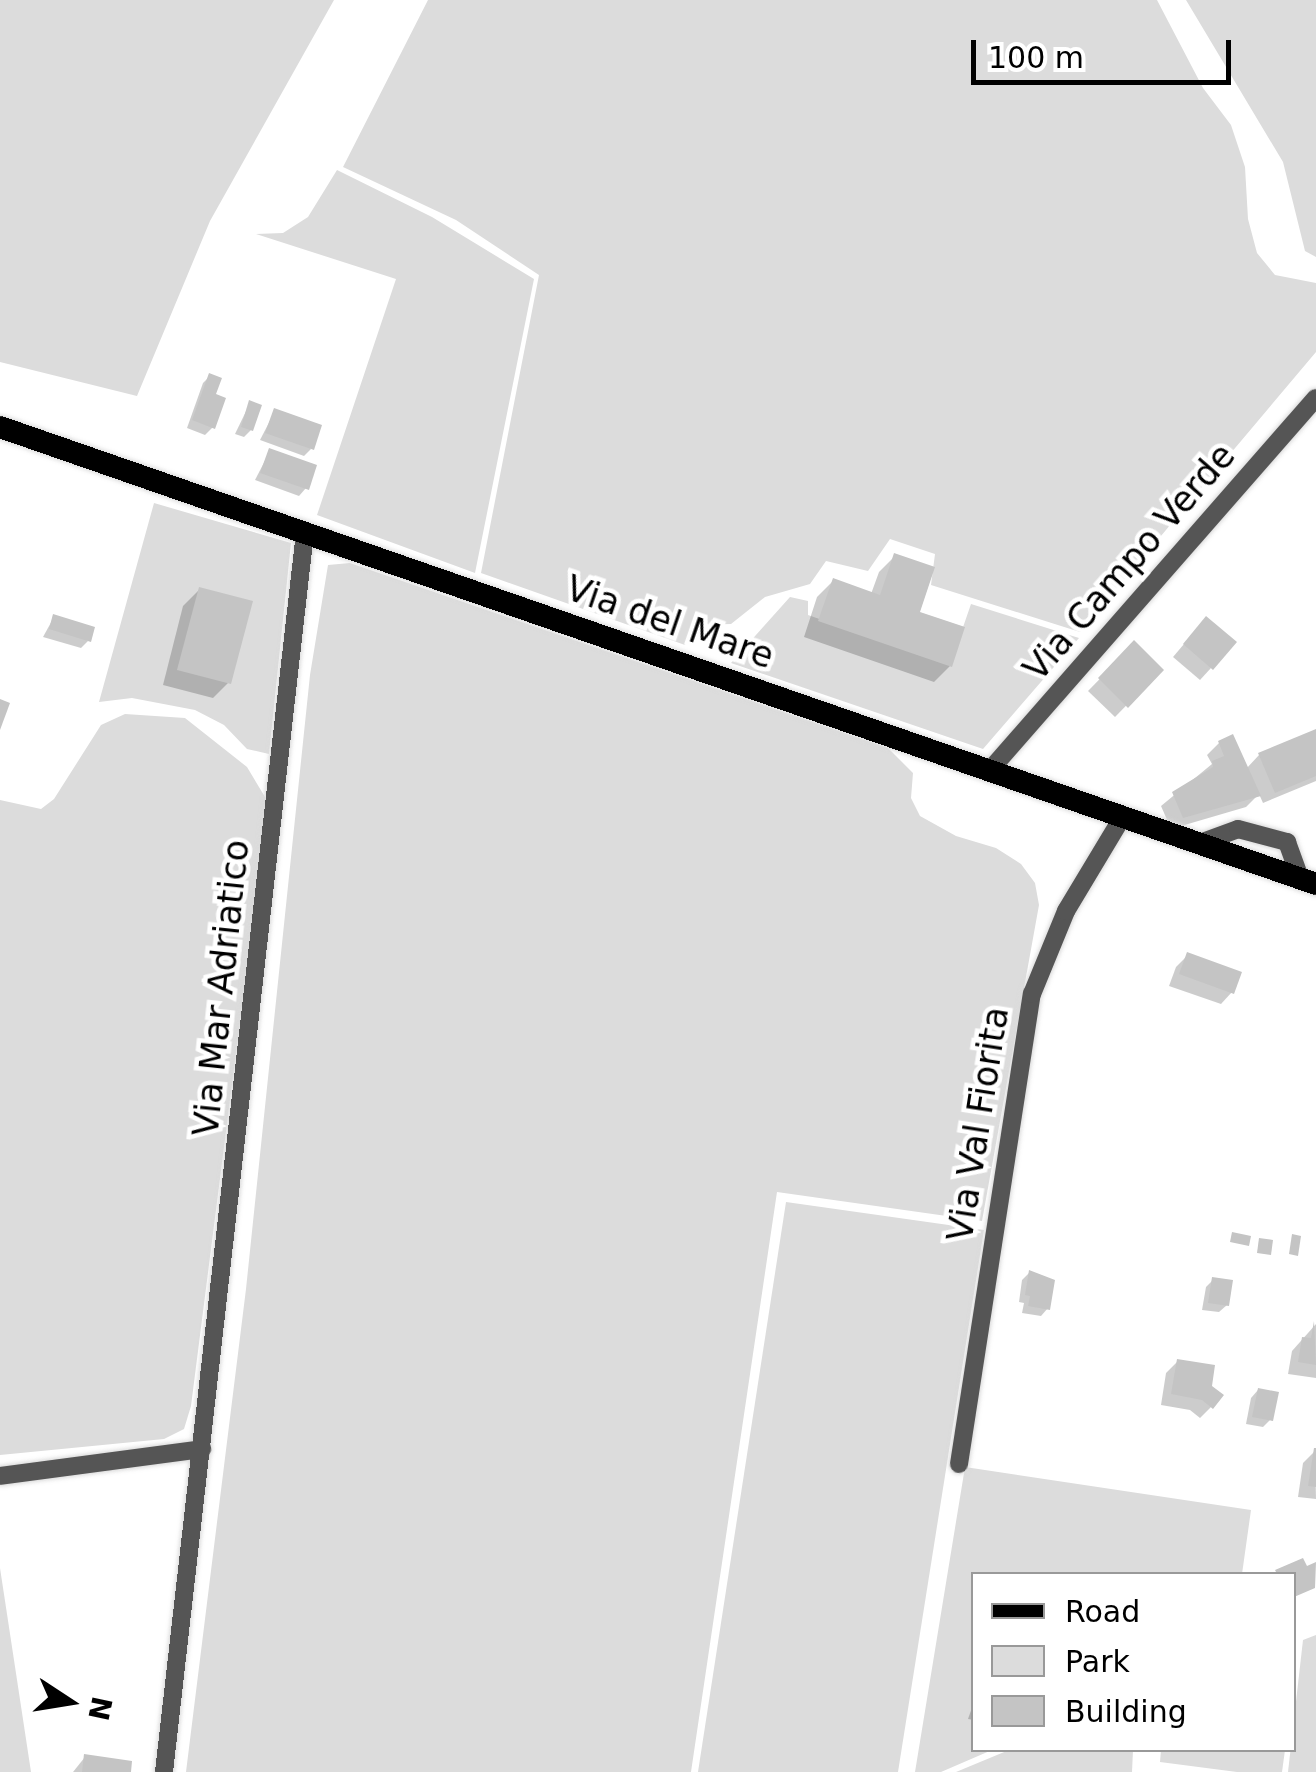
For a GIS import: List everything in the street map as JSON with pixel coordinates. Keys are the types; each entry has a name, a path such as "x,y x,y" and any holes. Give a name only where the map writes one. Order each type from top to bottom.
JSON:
{"main road":[{"name":"Via del Mare","path":"0,427 1308,881"}],"street":[{"name":"Via Campo Verde","path":"991,769 1316,398"},
{"name":"Via Mar Adriatico","path":"164,1772 305,533"},
{"name":"Via Val Fiorita","path":"959,1464 1032,994 1066,912 1123,816"},
{"path":"0,1476 202,1449"}],"green space":[{"path":"0,0 334,0 210,221 137,396 0,362"},
{"path":"428,0 1157,0 1203,88 1231,125 1245,167 1248,219 1257,253 1275,275 1316,283 1316,352 1080,632 931,585 935,554 890,539 868,571 826,561 810,584 765,597 731,624 693,625 685,645 481,573 539,275 456,220 343,167"},
{"path":"1186,0 1316,0 1316,257 1305,251 1283,162"},
{"path":"337,170 432,217 534,279 475,573 317,515 396,279 256,234 283,233 308,217"},
{"path":"154,503 291,543 269,754 247,749 224,725 195,710 132,698 99,702"},
{"path":"350,563 888,748 913,773 911,798 920,816 956,836 996,848 1021,864 1035,883 1039,905 982,1221 777,1192 691,1772 186,1772 246,1289 310,675 328,565"},
{"path":"790,597 808,601 808,615 950,665 971,604 1079,638 983,749 731,663"},
{"path":"125,714 185,718 247,767 268,802 191,1406 184,1429 164,1439 0,1455 0,800 41,809 54,799 101,725"},
{"path":"786,1202 984,1230 898,1772 698,1772"},
{"path":"965,1467 1251,1510 1242,1572 971,1572 971,1752 987,1752 941,1772 915,1772"},
{"path":"0,1568 31,1772 0,1772"},
{"path":"1316,1635 1316,1772 1288,1772 1290,1752 1296,1752 1296,1702 1303,1640"},
{"path":"1004,1752 1133,1752 1132,1772 956,1772"},
{"path":"1161,1752 1285,1752 1282,1772 1237,1772 1160,1762"}],"building":[{"path":"209,373 222,378 216,394 226,398 215,429 192,420"},
{"path":"249,400 262,405 253,431 241,427"},
{"path":"274,408 322,425 314,450 265,433"},
{"path":"269,448 317,465 309,490 260,473"},
{"path":"894,553 935,567 920,612 965,627 952,667 818,621 833,578 880,595"},
{"path":"199,587 253,601 231,684 177,670"},
{"path":"53,614 95,627 91,642 49,629"},
{"path":"1206,616 1237,642 1213,670 1183,644"},
{"path":"1134,640 1164,670 1128,708 1098,678"},
{"path":"0,699 10,703 0,730"},
{"path":"1316,729 1316,776 1275,793 1258,753"},
{"path":"1233,734 1261,796 1183,818 1172,792 1213,767 1212,761 1224,756 1218,741"},
{"path":"1187,952 1242,972 1234,994 1179,974"},
{"path":"1232,1232 1251,1236 1249,1246 1230,1242"},
{"path":"1292,1234 1301,1236 1298,1256 1289,1254"},
{"path":"1259,1238 1273,1240 1271,1255 1257,1253"},
{"path":"1029,1270 1055,1280 1050,1310 1028,1306 1030,1296 1025,1295"},
{"path":"1212,1277 1233,1280 1229,1306 1208,1303"},
{"path":"1314,1321 1316,1365 1298,1362 1302,1337 1311,1338"},
{"path":"1177,1359 1215,1365 1212,1386 1224,1395 1213,1409 1202,1400 1171,1394"},
{"path":"1258,1388 1279,1392 1273,1421 1252,1417"},
{"path":"1316,1448 1316,1487 1308,1486"},
{"path":"1303,1558 1307,1566 1316,1562 1315,1588 1296,1596 1296,1572 1275,1570"},
{"path":"84,1754 132,1761 131,1772 82,1772"}]}
